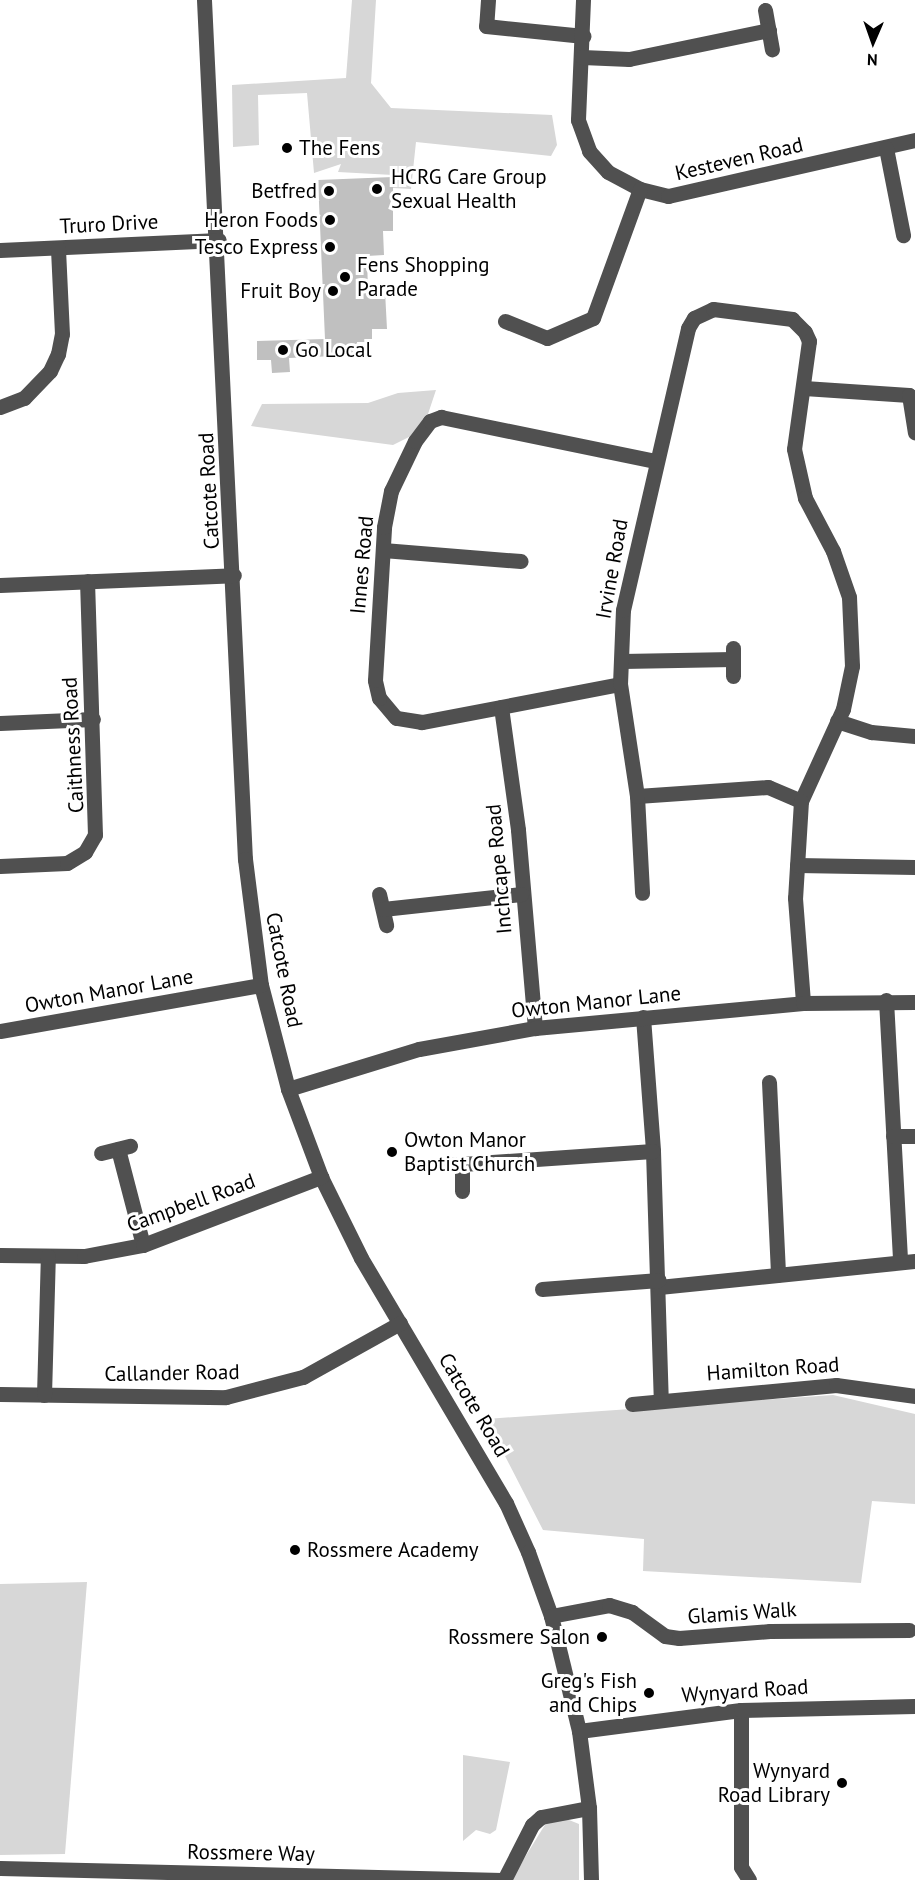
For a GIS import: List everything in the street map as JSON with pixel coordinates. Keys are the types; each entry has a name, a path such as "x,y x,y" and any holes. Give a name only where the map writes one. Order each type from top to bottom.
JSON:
{"street":[{"name":"Catcote Road","path":"204,0 219,240 246,859 261,985 288,1089 321,1177 400,1323 506,1503 551,1616 579,1731 589,1808 591,1880"},
{"path":"488,0 486,26 583,36"},
{"name":"Kesteven Road","path":"583,0 578,120 589,151 608,172 639,189 668,196 915,140"},
{"path":"765,10 772,49"},
{"path":"582,57 629,59 769,30"},
{"path":"886,148 903,234"},
{"path":"505,321 547,338 593,318 639,189"},
{"name":"Truro Drive","path":"0,250 219,240"},
{"path":"0,407 24,398 50,371 58,354 62,334 58,248"},
{"name":"Irvine Road","path":"642,893 637,796 620,684 623,610 655,461 694,318 713,309 792,319 808,341 804,388"},
{"path":"803,1003 797,865 801,801 837,721 852,666 853,633 843,574 799,477 794,449 804,388 912,390 915,434"},
{"name":"Innes Road","path":"620,684 422,722 396,718 387,710 375,680 383,550 391,491 424,427 441,417 655,461"},
{"path":"383,550 521,561"},
{"path":"0,585 234,575"},
{"name":"Caithness Road","path":"0,866 67,863 91,844 98,816 87,581"},
{"path":"622,661 733,654 733,676"},
{"name":"Inchcape Road","path":"501,707 518,830 521,894 535,1028"},
{"path":"0,723 93,719"},
{"path":"837,721 871,732 915,736"},
{"path":"637,796 768,787 801,801"},
{"path":"797,865 915,867"},
{"path":"386,925 381,902 521,894"},
{"name":"Owton Manor Lane","path":"0,1031 261,985"},
{"path":"542,1289 778,1275 908,1260 893,1136 886,1000"},
{"name":"Owton Manor Lane","path":"288,1089 419,1048 535,1028 803,1003 886,1000 915,1002"},
{"path":"643,1017 653,1151 661,1400"},
{"path":"769,1082 778,1275"},
{"path":"893,1136 915,1136"},
{"path":"101,1152 124,1147 143,1245"},
{"path":"462,1191 455,1164 653,1151"},
{"name":"Campbell Road","path":"0,1255 84,1256 143,1245 321,1177"},
{"path":"44,1395 48,1256"},
{"name":"Callander Road","path":"0,1394 185,1398 267,1390 327,1366 400,1323"},
{"name":"Hamilton Road","path":"632,1404 836,1385 915,1396"},
{"name":"Glamis Walk","path":"551,1616 609,1605 632,1612 665,1636 679,1638 770,1630 909,1630"},
{"name":"Wynyard Road","path":"579,1731 741,1710 915,1706"},
{"path":"741,1710 741,1867 749,1880"},
{"name":"Rossmere Way","path":"0,1868 21,1874 503,1880 532,1825 541,1817 589,1808"}],"shaded area":[{"path":"352,0 376,0 371,83 391,108 552,115 557,145 551,156 416,142 411,189 393,188 393,175 338,172 341,164 314,173 307,93 258,95 259,145 233,147 232,85 346,78"},
{"path":"436,390 428,414 411,436 393,445 251,426 262,404 368,403 398,393"},
{"path":"833,1395 915,1414 915,1504 872,1501 861,1583 643,1571 644,1539 543,1530 486,1419"},
{"path":"87,1582 65,1854 0,1855 0,1584"},
{"path":"463,1755 510,1762 496,1830 490,1834 476,1830 463,1841"},
{"path":"564,1818 579,1824 579,1880 511,1880 546,1823"}],"building":[{"name":"Fens Shopping Parade","path":"393,177 393,231 383,231 384,255 367,256 368,292 385,291 387,329 372,329 372,342 357,342 358,355 289,358 290,372 272,373 271,360 257,360 257,341 325,339 318,180"}],"place":[{"name":"The Fens","path":"287,148"},
{"name":"HCRG Care Group Sexual Health","path":"377,189"},
{"name":"Betfred","path":"329,191"},
{"name":"Heron Foods","path":"330,220"},
{"name":"Tesco Express","path":"330,247"},
{"name":"Fens Shopping Parade","path":"345,277"},
{"name":"Fruit Boy","path":"333,291"},
{"name":"Go Local","path":"283,350"},
{"name":"Owton Manor Baptist Church","path":"392,1152"},
{"name":"Rossmere Academy","path":"295,1550"},
{"name":"Rossmere Salon","path":"602,1637"},
{"name":"Greg's Fish and Chips","path":"649,1693"},
{"name":"Wynyard Road Library","path":"842,1783"}]}
